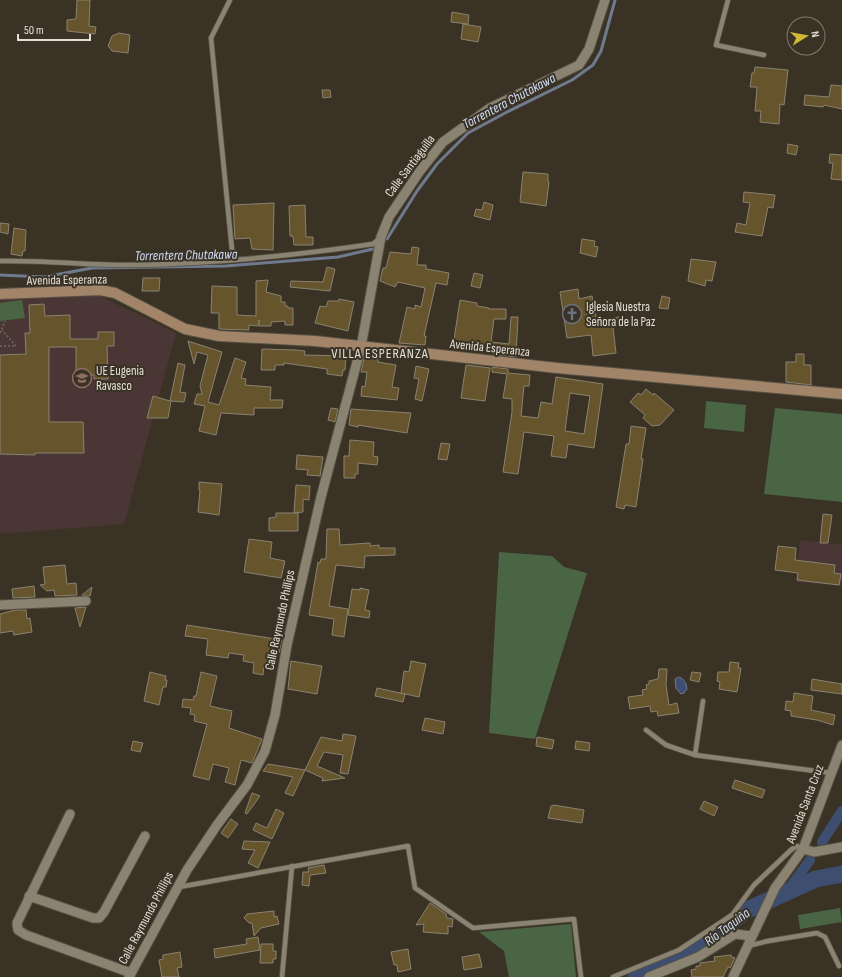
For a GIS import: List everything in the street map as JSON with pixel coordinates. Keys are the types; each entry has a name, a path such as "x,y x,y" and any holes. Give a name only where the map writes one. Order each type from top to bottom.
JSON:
{"main road":[{"name":"Avenida Esperanza","path":"0,294 100,290 115,292 185,328 219,336 315,341 557,368 842,394"}],"street":[{"name":"Calle Santiaguilla","path":"381,238 389,217 420,171 443,142 490,108 579,65 589,49 605,0"},
{"name":"Calle Raymundo Phillips","path":"130,975 177,887 217,825 247,784 265,751 275,715 287,645 320,497 361,347 381,238"},
{"path":"0,605 86,601"},
{"name":"Avenida Santa Cruz","path":"734,977 751,936 763,915 775,888 803,849 842,745"},
{"path":"70,814 29,896 17,923 18,930 26,935 130,975"},
{"path":"29,896 93,918 99,918 104,912 145,836"},
{"path":"803,849 814,852 842,847"},
{"path":"649,977 698,957 735,934 751,936"}],"lane":[{"path":"230,0 211,38 233,260"},
{"path":"728,0 716,45 764,55"},
{"path":"0,261 31,260 127,265 233,260 373,244 381,238"},
{"path":"695,755 703,701"},
{"path":"646,730 666,745 695,755 831,773"},
{"path":"177,887 408,846 414,888 473,928 574,919 581,977"},
{"path":"613,977 678,950 732,915 754,885 792,849 797,846 803,849"},
{"path":"282,977 292,866"},
{"path":"747,946 817,933 825,937 839,966"}],"path":[{"path":"0,333 5,321"},
{"path":"0,346 16,346 2,330"}],"shaded area":[{"name":"UE Eugenia Ravasco","path":"100,296 176,333 124,524 0,534 0,298"},
{"path":"800,540 842,545 842,586 796,582"}],"green space":[{"path":"22,300 25,318 0,321 0,303"},
{"path":"706,401 746,405 744,432 704,428"},
{"path":"775,408 842,414 842,502 764,494"},
{"path":"499,552 552,556 564,567 587,573 535,739 489,733"},
{"path":"840,908 842,922 800,929 798,915"},
{"path":"571,924 576,977 509,977 504,951 479,932"}],"water":[{"path":"679,677 685,682 687,689 681,694 676,688 675,679"}],"building":[{"path":"77,0 90,0 89,26 96,27 95,34 67,31 67,20 76,19"},
{"path":"452,12 469,15 468,24 451,22"},
{"path":"463,24 481,27 478,42 461,39"},
{"path":"119,33 130,35 128,53 112,51 108,46 112,36"},
{"path":"755,67 788,70 784,105 780,104 779,124 760,122 761,111 755,111 757,87 750,87 752,73 754,73"},
{"path":"831,85 842,86 842,109 824,105 823,107 804,105 805,95 829,97"},
{"path":"322,90 330,90 331,97 323,98"},
{"path":"788,144 798,146 796,155 787,153"},
{"path":"830,154 842,155 842,180 831,179 833,163 829,163"},
{"path":"523,172 548,174 549,182 546,206 520,202"},
{"path":"744,192 775,195 773,208 768,207 762,236 735,232 737,223 746,225 750,203 743,202"},
{"path":"484,202 493,205 490,220 474,216 476,209 482,210"},
{"path":"274,203 273,250 252,249 250,238 235,239 233,205"},
{"path":"305,205 306,237 313,237 313,245 294,245 293,236 290,236 289,206"},
{"path":"0,223 9,224 8,234 0,232"},
{"path":"14,228 26,230 25,251 23,251 22,256 11,254"},
{"path":"582,239 595,241 594,246 598,247 596,257 580,253"},
{"path":"412,247 419,248 417,265 426,265 426,269 449,273 447,285 436,283 424,336 426,336 425,345 399,343 407,307 415,309 415,305 421,307 425,288 398,282 395,287 380,281 383,268 386,268 390,252 411,254"},
{"path":"691,259 716,262 712,281 706,280 705,286 688,281"},
{"path":"327,267 335,269 330,291 290,287 291,281 323,282"},
{"path":"474,273 483,275 480,288 471,286"},
{"path":"143,278 160,278 159,291 142,291"},
{"path":"268,280 266,292 281,296 281,302 285,302 285,306 288,306 288,308 293,308 293,325 285,325 285,321 271,322 271,326 259,326 259,320 258,326 249,325 249,330 219,329 219,313 211,313 212,286 237,287 237,315 256,316 256,281"},
{"path":"578,289 579,299 592,296 597,321 619,317 613,327 616,353 593,356 591,335 567,338 560,292"},
{"path":"662,296 670,298 668,309 659,308"},
{"path":"339,299 354,302 348,331 315,323 320,306 326,307 328,301 339,301"},
{"path":"460,300 477,303 477,306 489,309 506,309 506,319 494,319 491,342 509,344 511,317 518,317 516,357 453,346"},
{"path":"44,304 45,316 70,315 70,339 98,339 98,332 114,332 114,346 107,346 108,379 94,379 94,375 76,375 76,347 49,347 49,422 83,422 84,453 35,453 35,455 0,454 0,355 26,354 25,333 30,333 29,305"},
{"path":"188,341 222,352 208,402 219,405 235,358 246,362 241,378 246,379 245,385 271,387 270,400 283,400 282,408 254,408 254,415 221,413 216,435 199,431 205,406 194,404 197,394 202,394 200,386 208,355 197,352 194,364"},
{"path":"262,349 305,351 304,355 346,356 345,370 343,370 342,376 327,374 327,369 284,363 284,365 275,365 275,370 261,370"},
{"path":"796,354 804,354 804,365 811,365 811,385 786,382 786,362 796,362"},
{"path":"364,358 378,358 378,362 396,365 392,387 399,388 397,400 361,396 362,386 365,387 367,372 361,372"},
{"path":"178,363 185,365 180,392 186,393 184,402 171,401 168,418 147,418 153,396 170,401"},
{"path":"466,365 490,368 485,401 461,398"},
{"path":"416,366 429,369 422,401 415,399 419,379 414,378"},
{"path":"492,367 508,369 508,373 530,375 529,386 524,386 521,416 538,418 541,402 552,404 556,377 603,384 594,448 568,444 566,458 551,456 554,436 524,432 518,474 503,472 512,412 512,399 503,398 507,374 492,372","holes":["570,393 590,396 584,434 565,431"]},
{"path":"646,389 653,395 654,393 674,410 660,425 652,426 643,418 645,415 630,402 638,393 641,395"},
{"path":"331,408 338,409 335,422 328,420"},
{"path":"351,409 411,413 407,433 358,425 358,427 349,425"},
{"path":"631,426 646,428 636,507 625,505 624,509 616,507 626,444 629,444"},
{"path":"350,440 374,442 373,456 378,457 377,465 358,463 358,474 355,474 355,478 344,478 344,456 349,456"},
{"path":"441,443 450,444 447,460 438,459"},
{"path":"297,455 323,457 320,476 307,475 308,470 296,469"},
{"path":"199,482 222,484 219,515 198,512 200,490"},
{"path":"296,485 310,486 309,500 303,499 303,512 294,513"},
{"path":"276,513 298,513 298,531 269,531 269,518 276,517"},
{"path":"823,514 832,515 828,543 820,543"},
{"path":"327,529 339,529 340,545 370,543 370,546 379,545 379,548 395,548 395,555 365,556 364,568 336,565 329,606 348,609 344,637 332,635 334,619 309,615 318,562 320,563 321,559 326,559"},
{"path":"249,539 272,542 270,558 285,561 281,578 244,572"},
{"path":"778,546 796,548 795,560 835,565 834,573 841,574 839,585 797,580 798,573 775,570"},
{"path":"65,565 67,584 76,583 77,595 55,596 54,590 47,591 40,585 45,584 43,567"},
{"path":"34,586 35,597 13,598 12,589"},
{"path":"92,587 90,596 82,595"},
{"path":"360,588 369,590 365,610 370,611 369,618 348,615 352,589 360,590"},
{"path":"86,607 80,627 75,608"},
{"path":"15,610 26,610 27,619 30,618 32,632 14,635 13,631 0,633 0,614"},
{"path":"187,625 282,640 279,653 273,652 270,667 264,666 263,675 253,673 254,663 243,661 244,655 229,653 228,658 206,655 208,639 185,636"},
{"path":"291,661 322,666 317,694 288,689"},
{"path":"411,661 426,664 419,697 401,693 404,671 409,672"},
{"path":"730,662 739,663 738,668 741,668 737,692 719,689 720,682 717,681 718,672 729,672"},
{"path":"659,669 667,669 666,685 669,705 677,703 679,713 658,716 657,711 651,712 650,706 630,709 628,697 643,695 642,690 647,689 646,685 649,684 649,681 658,679"},
{"path":"150,672 166,676 166,687 163,687 159,705 144,701"},
{"path":"201,672 217,676 210,706 232,711 229,728 262,739 252,763 241,760 235,785 225,782 229,768 213,764 209,780 193,776 207,724 194,721 195,715 190,714 191,708 182,707 183,699 193,700 194,696 196,696"},
{"path":"692,672 701,673 699,682 690,680"},
{"path":"812,679 842,684 842,694 811,690"},
{"path":"377,688 405,694 403,702 375,696"},
{"path":"794,693 813,696 811,710 835,715 833,725 817,720 791,716 791,711 785,710 786,701 793,702"},
{"path":"425,718 445,722 443,734 422,730"},
{"path":"343,734 356,736 348,774 340,773 343,755 324,752 317,766 345,778 322,781 323,778 305,770 321,737 342,741"},
{"path":"537,737 554,740 552,749 536,746"},
{"path":"133,741 143,743 140,752 131,750"},
{"path":"576,741 590,743 589,751 575,749"},
{"path":"268,764 305,770 293,796 285,793 293,777 263,771"},
{"path":"735,780 765,790 762,798 732,788"},
{"path":"252,793 260,796 247,814 245,813"},
{"path":"704,801 718,807 714,816 700,809"},
{"path":"553,805 584,810 582,823 548,818 551,806"},
{"path":"276,809 284,813 272,839 253,830 256,823 267,828"},
{"path":"231,819 238,824 228,838 221,833"},
{"path":"244,841 270,842 258,868 248,863 255,850 242,849"},
{"path":"324,865 326,873 310,875 309,886 302,885 303,872 309,872 308,868"},
{"path":"430,903 446,914 447,918 453,919 452,927 448,926 448,934 423,932 424,924 416,925"},
{"path":"274,911 274,917 277,916 279,924 261,928 254,936 252,923 249,923 244,918 247,914"},
{"path":"258,937 260,950 215,958 214,949 247,944 246,939"},
{"path":"261,944 273,944 273,951 276,951 276,959 273,959 273,963 260,963"},
{"path":"408,949 411,969 398,972 397,965 394,965 391,952"},
{"path":"180,952 182,967 177,968 179,977 162,977 159,960 163,959 163,955"},
{"path":"479,954 482,967 464,970 462,957"},
{"path":"731,955 735,958 723,977 692,977 691,970 696,969 696,966 700,966 700,963 715,961 714,957"}],"waterway":[{"name":"Torrentera Chutakawa","path":"387,239 417,191 437,164 468,133 572,80 593,65 601,51 615,0"},
{"name":"Torrentera Chutakawa","path":"0,275 44,277 92,268 226,266 338,257 373,249"},
{"path":"822,842 842,811"},
{"path":"786,893 810,860"},
{"name":"Río Taquiña","path":"636,977 701,947 745,911 816,879 842,874"}],"place":[{"name":"Iglesia Nuestra Señora de la Paz","path":"572,314"},
{"name":"UE Eugenia Ravasco","path":"82,378"}],"district":[{"name":"VILLA ESPERANZA","path":"380,353"}]}
